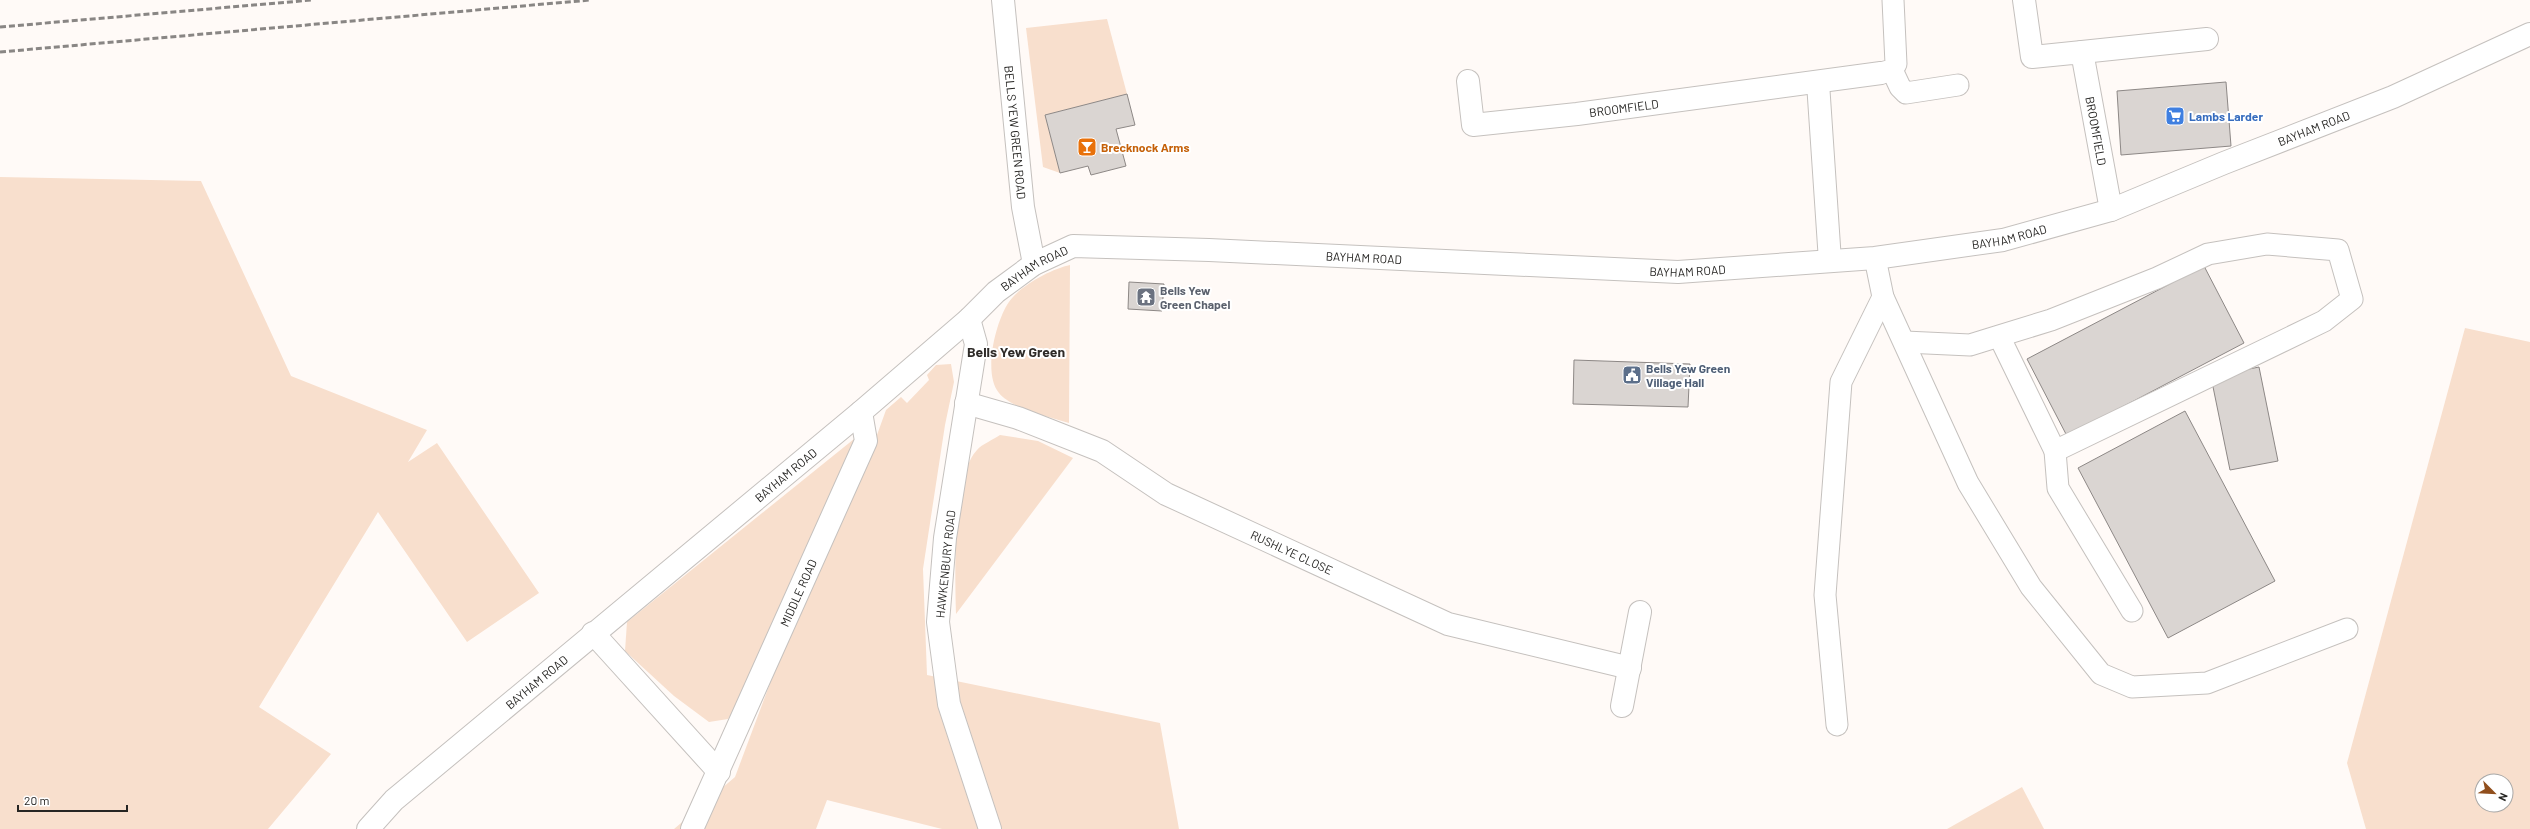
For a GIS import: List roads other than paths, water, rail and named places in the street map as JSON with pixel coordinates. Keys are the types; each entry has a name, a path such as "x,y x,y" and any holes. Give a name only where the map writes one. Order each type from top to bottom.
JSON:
{"street":[{"name":"BELLS YEW GREEN ROAD","path":"1003,0 1023,207 1034,264"},
{"path":"2024,0 2032,56 2207,39"},
{"name":"BAYHAM ROAD","path":"368,829 394,800 593,633 861,412 969,319 996,292 1034,264 1073,246 1209,250 1678,272 1875,258 2003,240 2111,210 2224,163 2393,97 2530,34"},
{"name":"BROOMFIELD","path":"2082,52 2111,210"},
{"name":"BROOMFIELD","path":"1468,81 1472,125 1818,83 1886,72"},
{"path":"1818,83 1830,261"},
{"name":"HAWKENBURY ROAD","path":"969,319 976,344 945,538 938,622 949,704 990,829"},
{"name":"RUSHLYE CLOSE","path":"966,403 1018,418 1102,451 1166,494 1448,624 1630,668"},
{"name":"MIDDLE ROAD","path":"692,829 719,772 866,441 861,412"},
{"path":"1622,706 1640,612"},
{"path":"593,633 719,772"}],"lane":[{"path":"1893,0 1896,64 1886,72 1906,93 1958,85"},
{"path":"1905,342 1970,345 2051,320 2157,278 2208,254 2267,244 2338,250 2352,299 2324,321 2055,451"},
{"path":"1875,258 1883,297 1905,342 1968,483 2031,587 2101,674 2132,687 2207,683 2347,629"},
{"path":"1838,725 1824,595 1840,382 1883,297"},
{"path":"1999,336 2055,451 2058,488 2132,612"}],"railway":[{"path":"0,27 312,0"},
{"path":"0,52 590,0"}],"place":[{"name":"Lambs Larder","path":"2175,116"},
{"name":"Brecknock Arms","path":"1087,147"},
{"name":"Bells Yew Green Chapel","path":"1146,297"},
{"name":"Bells Yew Green Village Hall","path":"1632,375"}],"district":[{"name":"Bells Yew Green","path":"1016,351"}]}
